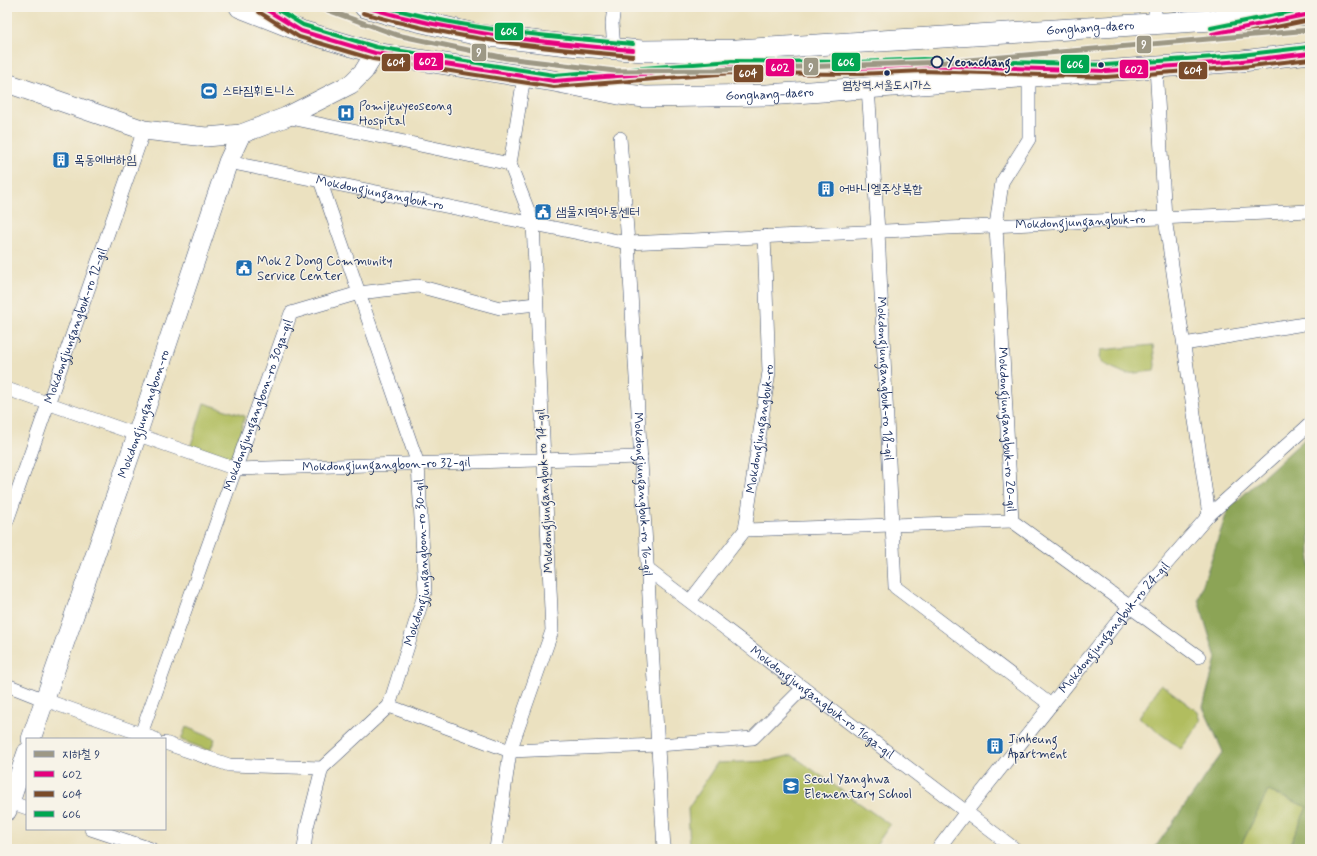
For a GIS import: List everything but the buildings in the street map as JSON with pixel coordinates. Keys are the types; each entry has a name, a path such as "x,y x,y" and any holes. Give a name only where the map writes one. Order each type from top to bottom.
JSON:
{"main road":[{"name":"Gonghang-daero","path":"240,7 301,31 375,53 619,94 645,97 768,95 1242,61 1310,53"},
{"name":"Gonghang-daero","path":"366,7 392,15 479,35 568,45 642,51 737,50 1155,15 1266,12 1310,14"}],"street":[{"path":"614,7 612,23 614,48"},
{"path":"7,83 144,130 206,137 241,134 286,117 352,84 364,71 375,53"},
{"path":"1310,53 1310,59"},
{"path":"1156,67 1165,218 1209,515"},
{"name":"Mokdongjungangbuk-ro","path":"996,226 1002,182 1029,139 1029,76"},
{"path":"524,77 510,164 532,223"},
{"path":"868,88 878,231"},
{"path":"286,117 510,164"},
{"name":"Mokdongjungangbuk-ro 12-gil","path":"7,521 144,130"},
{"name":"Mokdongjungangbon-ro","path":"31,738 137,435 228,162 241,134"},
{"path":"620,138 628,243"},
{"name":"Mokdongjungangbuk-ro","path":"228,162 628,243 1310,211"},
{"name":"Mokdongjungangbon-ro 30-gil","path":"320,180 418,464 425,592 389,706 322,768"},
{"name":"Mokdongjungangbuk-ro 14-gil","path":"496,849 510,751 552,631 532,223"},
{"name":"Mokdongjungangbuk-ro 20-gil","path":"996,226 1012,522 1199,657"},
{"name":"Mokdongjungangbuk-ro 18-gil","path":"878,231 894,588 1051,705"},
{"name":"Mokdongjungangbuk-ro","path":"690,601 745,530 769,372 764,236"},
{"name":"Mokdongjungangbuk-ro 16-gil","path":"628,243 664,849"},
{"name":"Mokdongjungangbon-ro 30ga-gil","path":"141,734 291,313 359,293 418,286 500,308 536,304"},
{"path":"1184,344 1310,323"},
{"name":"Mokdongjungangbon-ro 32-gil","path":"7,389 236,469 641,457"},
{"name":"Mokdongjungangbuk-ro 24-gil","path":"938,849 1130,607 1209,515 1310,424"},
{"path":"745,530 1012,522"},
{"name":"Mokdongjungangbuk-ro 16ga-gil","path":"647,569 1015,849"},
{"path":"7,685 152,738"},
{"path":"389,706 510,751 658,745 752,738 803,688"},
{"path":"166,743 229,765 322,768 307,827 304,849"},
{"path":"13,805 26,756"},
{"path":"94,830 151,849"}],"green space":[{"path":"1153,345 1155,365 1154,371 1126,374 1104,364 1100,358 1101,350"},
{"path":"204,403 245,416 233,457 226,459 190,448"},
{"path":"1310,434 1310,849 1288,849 1307,807 1268,791 1239,849 1154,849 1223,752 1203,707 1216,658 1198,599 1228,509"},
{"path":"1161,684 1198,712 1201,721 1181,749 1139,718"},
{"path":"186,727 215,739 210,751 181,740"},
{"path":"792,755 890,825 873,849 690,849 688,808 717,763 769,761"},
{"path":"1268,790 1308,807 1288,849 1239,849"}],"metro line":[{"name":"9","path":"319,7 397,35 506,58 615,71 715,70 945,62 1310,30"}],"transit line":[{"name":"602","path":"262,7 301,31 375,53 554,81 732,67 858,68 923,65 1106,71 1242,61 1310,53"},
{"name":"606","path":"273,7 303,25 376,47 554,75 732,61 858,62 923,59 1106,65 1241,55 1309,47"},
{"name":"602","path":"365,7 431,24 498,36 633,50"},
{"name":"606","path":"387,7 448,22 509,32 633,44"},
{"name":"606","path":"1211,28 1309,8"},
{"name":"604","path":"259,12 299,37 373,59 554,87 732,73 858,74 923,71 1106,77 1242,67 1310,59"},
{"name":"604","path":"363,13 430,30 464,36 530,46 633,56"},
{"name":"602","path":"1212,34 1310,14"},
{"name":"604","path":"1213,40 1310,20"}],"place":[{"name":"Yeomchang","path":"937,62"},
{"name":"염창역.서울도시가스","path":"887,73"},
{"name":"스타짐휘트니스","path":"209,91"},
{"name":"Pomijeuyeoseong Hospital","path":"346,113"},
{"name":"목동에버하임","path":"61,160"},
{"name":"어바니엘주상복합","path":"826,189"},
{"name":"샘물지역아동센터","path":"543,212"},
{"name":"Mok 2 Dong Community Service Center","path":"244,268"},
{"name":"Jinheung Apartment","path":"995,746"},
{"name":"Seoul Yanghwa Elementary School","path":"791,786"}]}
